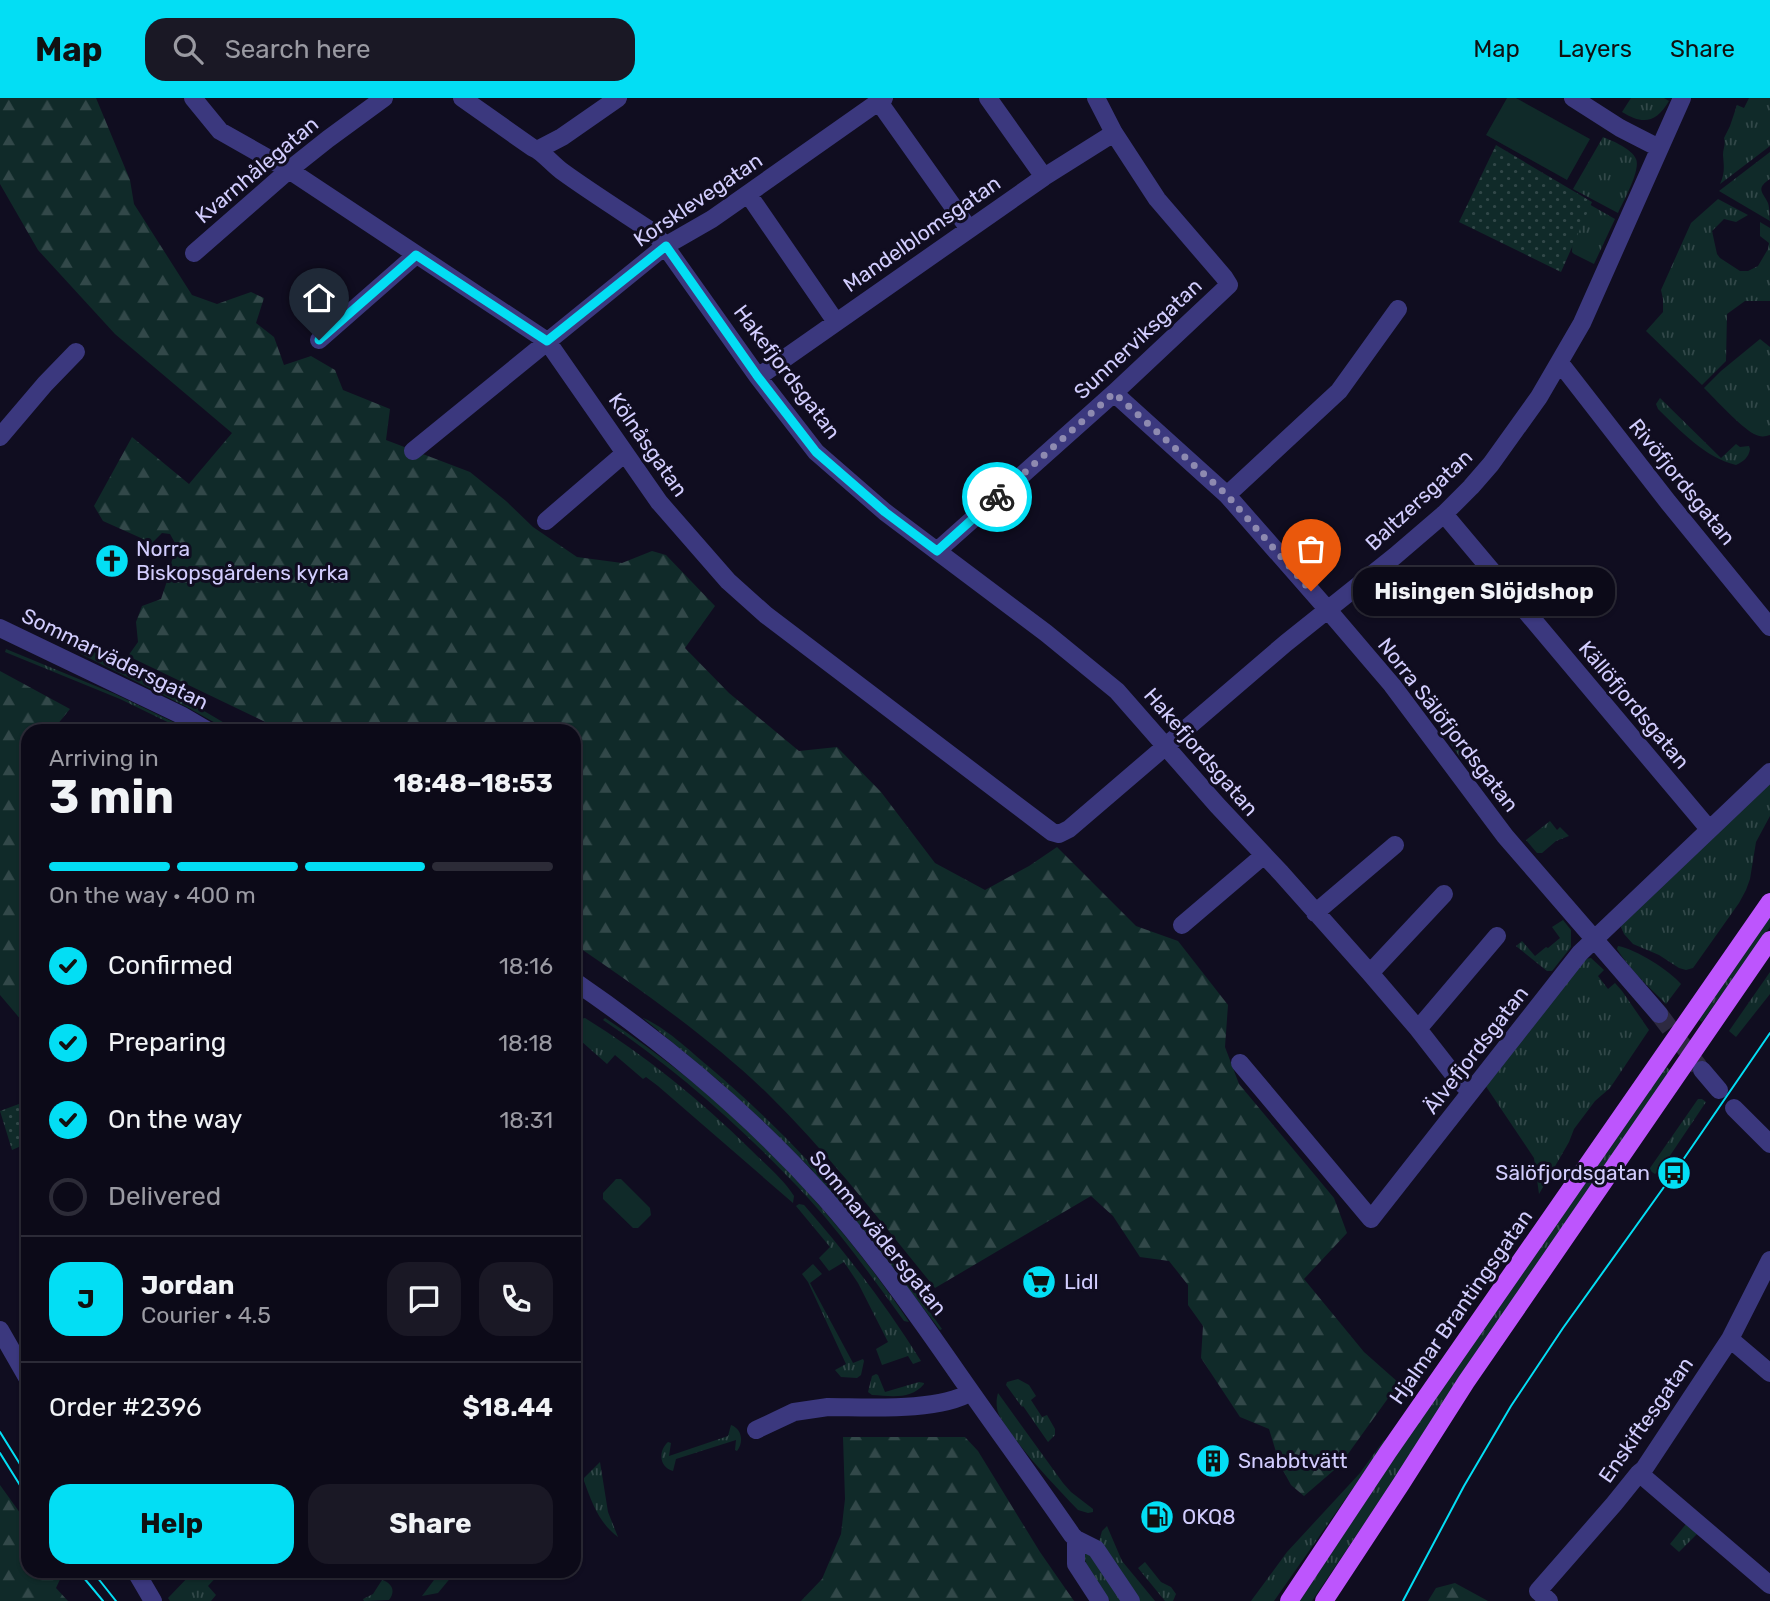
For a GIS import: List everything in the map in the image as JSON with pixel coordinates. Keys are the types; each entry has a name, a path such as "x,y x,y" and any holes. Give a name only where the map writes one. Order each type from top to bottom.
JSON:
{"main road":[{"name":"Hjalmar Brantingsgatan","path":"1289,1601 1381,1463 1770,902"},
{"path":"1324,1601 1466,1382 1770,940"}],"street":[{"name":"Kölnåsgatan","path":"193,98 220,131 289,170 547,341 659,502 727,581 766,615 1052,832 1059,834"},
{"name":"Kvarnhålegatan","path":"194,253 289,170 384,98"},
{"name":"Hakefjordsgatan","path":"462,98 533,148 539,149 561,171 654,233 816,452 885,512 1117,691 1370,974 1457,1079 1471,1092"},
{"path":"539,149 562,137 618,98"},
{"path":"988,98 1044,177"},
{"name":"Sunnerviksgatan","path":"937,551 1114,393 1229,285 1157,199 1114,133 1096,98"},
{"path":"1573,98 1620,128 1659,148"},
{"name":"Baltzersgatan","path":"1059,834 1069,829 1286,643 1395,556 1444,514 1491,464 1533,407 1582,323 1682,98"},
{"path":"881,100 970,229"},
{"name":"Korsklevegatan","path":"413,451 666,246 712,219 881,100"},
{"name":"Mandelblomsgatan","path":"758,377 1044,177 1114,133"},
{"path":"748,194 836,322"},
{"path":"319,340 416,255"},
{"path":"1227,495 1339,391 1398,309"},
{"path":"0,437 44,384 76,352"},
{"name":"Rivöfjordsgatan","path":"1560,363 1770,627"},
{"name":"Norra Sälöfjordsgatan","path":"1114,393 1227,495 1328,610 1399,694 1505,836 1658,1014"},
{"path":"546,521 625,453"},
{"name":"Källöfjordsgatan","path":"1444,514 1709,829"},
{"name":"Sommarvädersgatan","path":"0,628 196,724"},
{"name":"Älvefjordsgatan","path":"1240,1063 1371,1219 1580,953 1770,772"},
{"path":"1315,913 1395,845"},
{"path":"1182,925 1263,856"},
{"path":"1370,974 1444,894"},
{"path":"1418,1029 1497,936"},
{"name":"Sommarvädersgatan","path":"581,986 651,1036 690,1068 770,1140 826,1199 886,1272 1076,1539 1096,1549 1131,1601"},
{"path":"1702,1070 1719,1090"},
{"path":"1734,1108 1770,1144"},
{"name":"Enskiftesgatan","path":"1544,1596 1644,1469 1730,1339 1770,1260"},
{"path":"0,1330 21,1367"},
{"path":"1730,1339 1770,1373"},
{"path":"756,1430 794,1412 828,1407 931,1405 961,1398 971,1392"},
{"path":"1639,1473 1770,1585"},
{"name":"Sommarvädersgatan","path":"1076,1539 1076,1564 1100,1601"},
{"path":"140,1578 153,1601"}],"green space":[{"path":"0,98 96,98 130,180 134,204 192,295 217,304 251,292 264,298 256,323 274,337 284,365 311,356 335,370 343,390 390,409 386,440 470,472 533,527 577,557 622,563 652,551 666,555 715,606 685,648 729,693 799,751 837,747 881,792 935,863 985,890 1057,847 1136,926 1178,941 1228,1005 1225,1047 1239,1084 1334,1198 1347,1233 1304,1279 1364,1352 1399,1383 1340,1465 1304,1496 1291,1485 1280,1465 1269,1429 1240,1417 1201,1358 1203,1326 1188,1305 1188,1285 1169,1261 1140,1257 1113,1216 1091,1196 935,1288 833,1164 768,1094 698,1034 581,949 581,724 269,724 128,656 138,642 136,622 142,606 161,599 172,560 181,550 170,534 162,533 152,543 103,521 94,506 132,437 189,484 232,433 115,334 38,250 0,184"},
{"path":"1507,98 1516,98 1590,139 1567,180 1486,135"},
{"path":"1631,98 1664,98 1669,101 1654,118 1643,120 1622,112"},
{"path":"1749,98 1770,98 1770,146 1720,184 1724,170 1724,138 1737,105 1744,108"},
{"path":"1603,137 1634,155 1637,164 1634,178 1618,213 1573,189"},
{"path":"1496,145 1592,202 1561,272 1459,222"},
{"path":"1770,152 1770,179 1761,188 1769,205 1770,221 1719,191"},
{"path":"1574,199 1580,199 1615,219 1594,264 1572,252"},
{"path":"1718,199 1748,215 1736,222 1724,219 1712,231 1717,254 1740,271 1748,271 1758,266 1769,243 1760,236 1760,222 1770,228 1770,301 1745,301 1727,314 1726,361 1702,385 1646,331 1663,312 1661,290 1691,223"},
{"path":"1760,339 1770,347 1770,435 1764,436 1754,434 1742,425 1704,388"},
{"path":"1660,398 1721,458 1736,444 1740,447 1749,446 1747,457 1736,465 1703,450 1658,409 1656,404"},
{"path":"62,635 226,724 217,724 81,654 60,639"},
{"path":"6,649 115,694 177,724 172,724 120,699 5,652"},
{"path":"0,671 70,709 58,724 21,724 21,1020 0,995"},
{"path":"1454,732 1463,737 1470,752 1462,760 1447,739"},
{"path":"1770,780 1770,816 1756,842 1746,890 1693,968 1679,968 1659,955 1633,944 1620,924"},
{"path":"1550,821 1557,830 1560,827 1569,836 1556,841 1542,853 1537,853 1526,840"},
{"path":"1770,916 1770,927 1702,1022 1698,1019"},
{"path":"1563,920 1571,930 1571,947 1552,971 1547,971 1516,946 1522,941 1535,956 1560,938 1552,927"},
{"path":"1618,946 1652,961 1681,984 1666,1004 1628,964 1617,949"},
{"path":"1591,958 1604,970 1598,976 1608,989 1615,983 1649,1030 1610,1088 1595,1101 1574,1129 1539,1194 1534,1158 1485,1085 1585,959"},
{"path":"1770,972 1770,994 1736,1037 1729,1031"},
{"path":"585,1018 607,1032 712,1113 779,1178 794,1196 793,1203 646,1077 643,1079 615,1055 607,1064 581,1041 581,1019"},
{"path":"605,1018 692,1082 772,1155 845,1235 909,1322 904,1321 822,1213 761,1150 685,1081 603,1020"},
{"path":"643,1018 685,1046 790,1142 865,1226 942,1329 940,1330 871,1240 812,1170 719,1081"},
{"path":"1665,1066 1670,1070 1312,1601 1300,1601 1434,1398"},
{"path":"1698,1099 1706,1102 1655,1174 1650,1168"},
{"path":"21,1103 21,1146 12,1150 0,1111"},
{"path":"616,1179 621,1179 650,1208 651,1215 638,1228 633,1228 603,1199 603,1193"},
{"path":"804,1205 851,1261 921,1361 913,1364 908,1356 882,1365 876,1349 888,1342 858,1283 844,1262 829,1271 819,1258 830,1247 796,1206"},
{"path":"813,1264 822,1274 810,1283 853,1363 863,1359 864,1361 861,1375 857,1378 841,1377 835,1370 846,1364 802,1274"},
{"path":"876,1374 885,1392 919,1382 924,1384 907,1395 872,1395 868,1392 872,1376"},
{"path":"1018,1379 1029,1385 1036,1396 1031,1400 1042,1417 1047,1415 1055,1429 1055,1435 1048,1442 1006,1385 1007,1382"},
{"path":"998,1393 1063,1483 1093,1509 1093,1512 1078,1510 1025,1451 999,1415"},
{"path":"731,1425 738,1429 741,1436 737,1451 736,1440 676,1459 673,1471 665,1466 661,1454 668,1442 671,1443 669,1456 728,1436"},
{"path":"843,1437 965,1437 978,1451 1040,1552 1074,1601 801,1601 822,1579 841,1534 845,1499"},
{"path":"1384,1440 1386,1441 1274,1601 1251,1601 1287,1552 1360,1473"},
{"path":"600,1462 608,1512 618,1537 601,1519 584,1481"},
{"path":"0,1485 21,1514 21,1578 61,1578 56,1588 68,1601 0,1601"},
{"path":"1686,1524 1697,1534 1679,1552 1670,1544"},
{"path":"1107,1526 1122,1561 1155,1601 1137,1601 1099,1542 1102,1531"},
{"path":"1085,1547 1126,1601 1110,1601 1088,1568"},
{"path":"1145,1562 1161,1582 1171,1587 1176,1594 1173,1601 1165,1601 1138,1568"},
{"path":"187,1578 215,1578 208,1586 216,1595 211,1601 170,1601 168,1598"},
{"path":"436,1578 450,1578 438,1593 422,1596"},
{"path":"382,1580 392,1588 389,1600 364,1601 363,1599 373,1594"},
{"path":"1455,1583 1488,1601 1428,1601 1436,1588"}],"tunnel":[{"path":"1659,1014 1699,1067"}],"tram line":[{"path":"1403,1601 1464,1486 1511,1406 1770,1033"},
{"path":"0,1432 21,1466"},
{"path":"0,1453 21,1487"},
{"path":"84,1578 103,1601"},
{"path":"98,1578 116,1601"}],"way so far":[{"path":"997,497 1114,393 1227,495 1311,591"}],"place":[{"name":"Norra Biskopsgårdens kyrka","path":"112,561"},
{"name":"Hisingen Slöjdshop","path":"1311,591"},
{"name":"Sälöfjordsgatan","path":"1674,1173"},
{"name":"Lidl","path":"1039,1282"},
{"name":"Snabbtvätt","path":"1213,1461"},
{"name":"OKQ8","path":"1157,1517"}],"route":[{"path":"319,340 416,255 547,341 666,246 758,377 816,452 885,512 937,551 997,497"}]}
